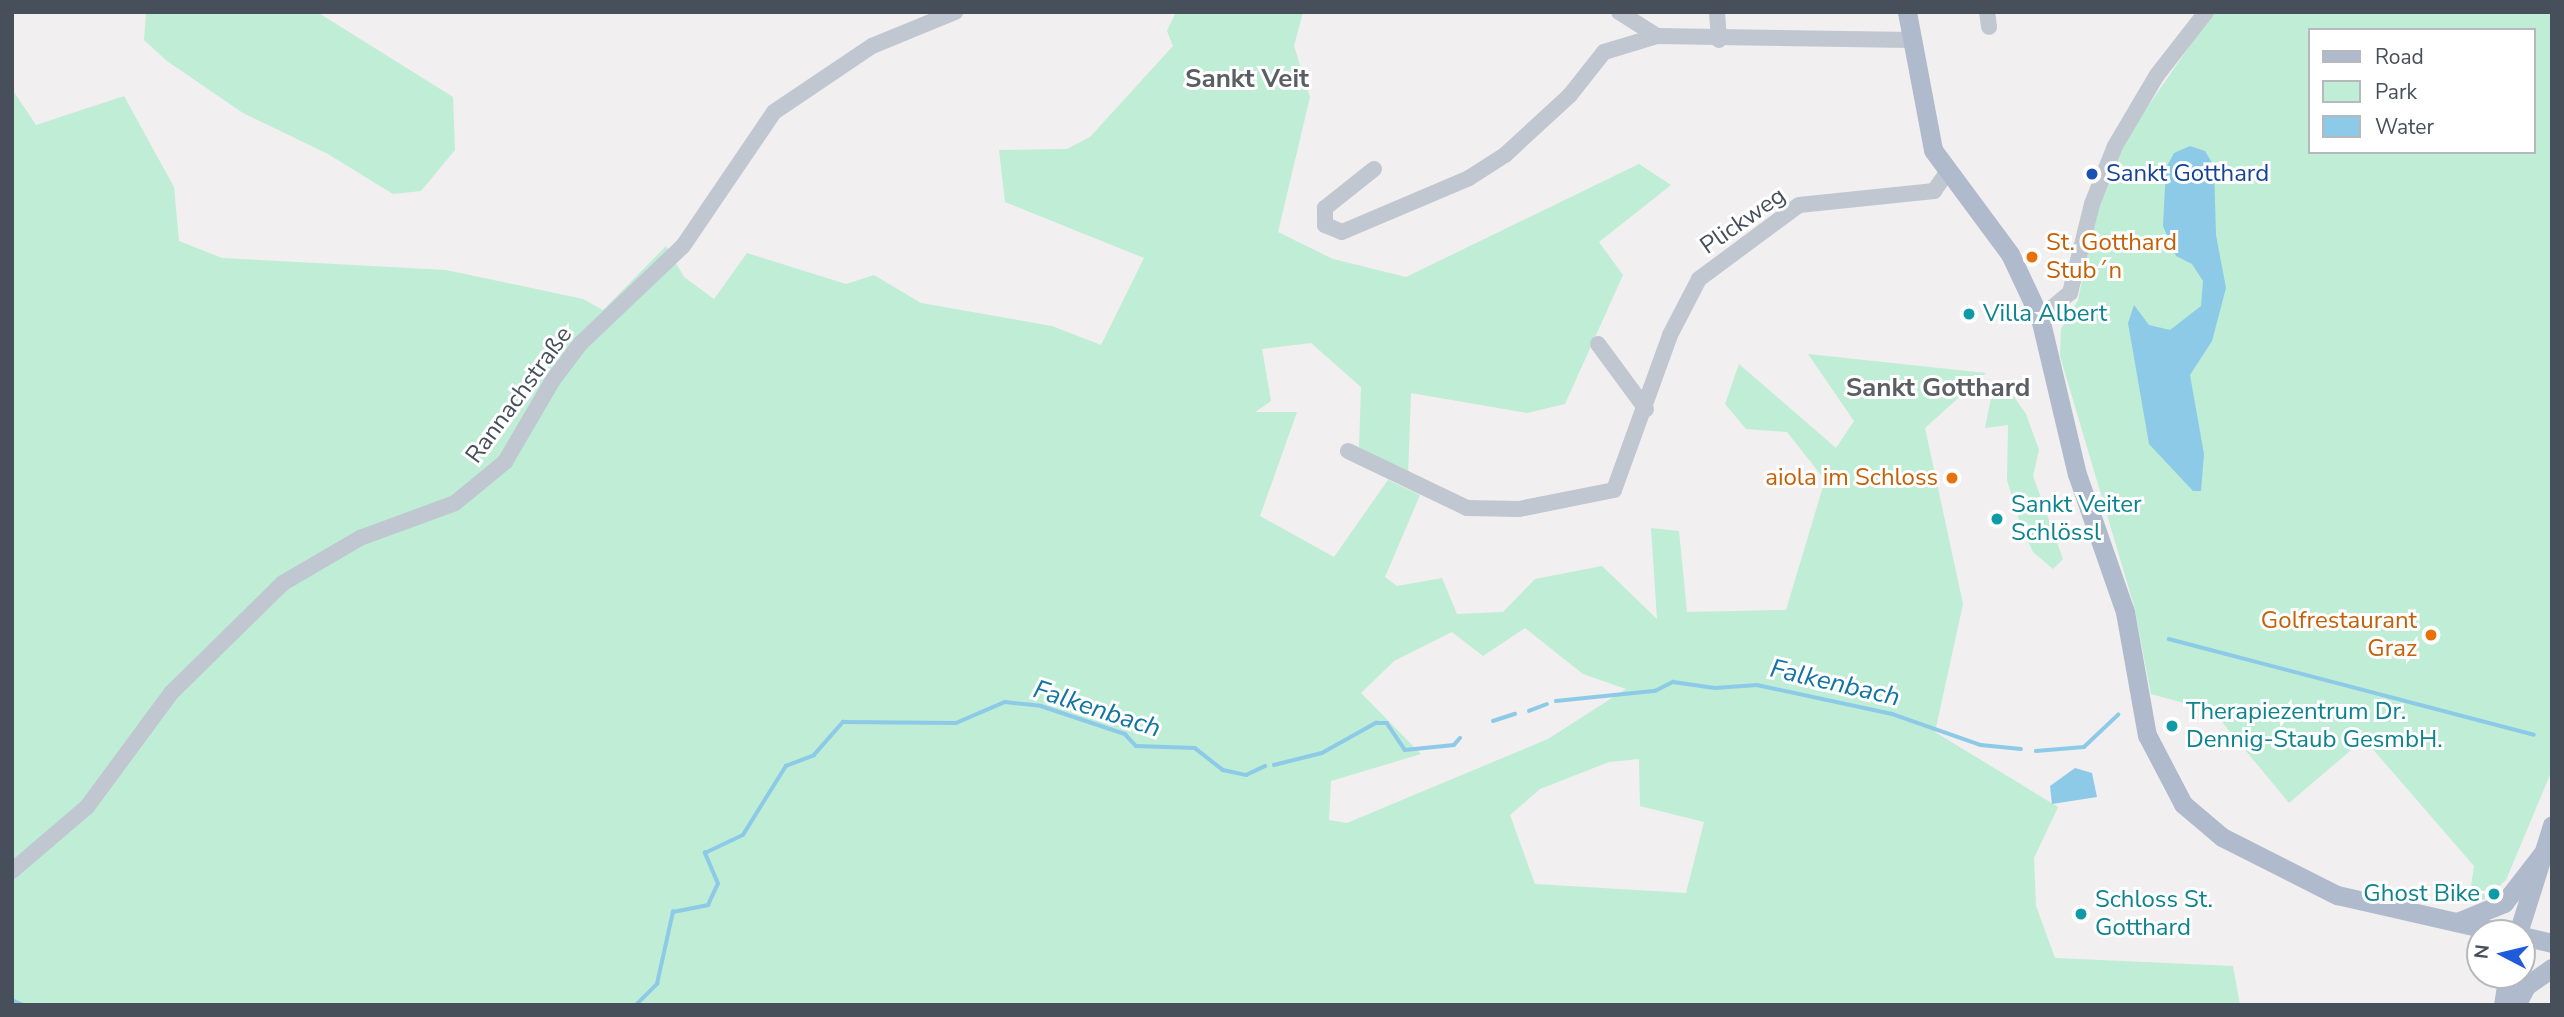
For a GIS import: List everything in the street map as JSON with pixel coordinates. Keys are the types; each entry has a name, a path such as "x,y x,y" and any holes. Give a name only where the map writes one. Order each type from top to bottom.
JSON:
{"main road":[{"path":"1907,12 1929,135 1946,174 1998,235 2040,318 2077,474 2126,612 2147,735 2183,804 2222,837 2305,882 2466,924"},
{"path":"2524,919 2552,825"},
{"path":"2456,922 2504,903 2542,854"},
{"path":"2516,1005 2526,986 2552,968"}],"street":[{"name":"Rannachstraße","path":"12,871 87,807 171,693 283,583 360,538 456,503 505,462 553,380 580,344 683,246 774,112 872,46 955,12"},
{"path":"1619,12 1657,36"},
{"path":"1717,12 1718,40"},
{"path":"2040,318 2070,293 2092,204 2115,146 2157,75 2206,12"},
{"path":"1374,169 1325,208 1325,225 1342,232 1469,178 1505,155 1570,95 1604,52 1657,36 1718,40 1912,40"},
{"name":"Plickweg","path":"1348,451 1467,508 1582,500 1623,480 1670,335 1699,279 1799,205 1934,191 1946,174"},
{"path":"1598,344 1646,409"}],"green space":[{"path":"146,12 317,12 453,97 455,150 421,191 393,194 328,154 243,113 167,61 144,40"},
{"path":"1176,12 1303,12 1294,46 1310,97 1278,232 1333,259 1406,277 1639,164 1671,185 1599,242 1623,275 1565,404 1527,413 1411,393 1408,476 1371,461 1359,447 1361,387 1311,343 1262,349 1271,401 1255,412 1297,412 1260,516 1334,557 1388,480 1420,495 1385,577 1397,586 1442,578 1457,614 1503,612 1535,579 1602,566 1657,619 1651,528 1679,531 1687,612 1786,610 1825,480 1787,432 1746,429 1725,404 1739,364 1836,448 1854,421 1808,354 1986,373 1925,428 1963,604 1935,732 2058,807 2034,858 2036,906 2055,958 2233,966 2240,1005 12,1005 12,89 36,125 124,96 174,187 179,241 222,258 446,270 583,299 603,310 666,246 684,277 714,299 747,253 846,284 874,275 921,303 1052,326 1101,345 1144,258 1005,202 999,150 1067,149 1090,137 1173,46 1167,31","holes":["1525,628 1583,674 1626,689 1548,739 1347,823 1329,820 1331,781 1421,754 1361,693 1394,661 1452,632 1483,656","1639,759 1640,806 1704,822 1686,893 1535,884 1510,815 1540,789 1609,762"]},
{"path":"2213,12 2552,12 2552,770 2506,880 2481,902 2469,900 2474,866 2364,739 2289,803 2213,711 2151,694 2134,606 2060,356 2061,329 2078,300 2099,202 2122,144"},
{"path":"2005,384 2026,414 2039,450 2033,476 2063,559 2053,569 2033,552 2022,529 2007,480 2008,425 1985,428 1993,388"}],"water":[{"path":"2190,146 2205,151 2214,166 2216,235 2226,288 2212,341 2190,375 2204,454 2201,491 2193,491 2149,444 2128,323 2134,305 2149,325 2170,330 2201,306 2203,281 2192,264 2176,256 2163,226 2166,168 2174,153"},
{"path":"2075,768 2092,773 2097,797 2052,804 2050,786"}],"waterway":[{"name":"Falkenbach","path":"2169,639 2534,735"},
{"name":"Falkenbach","path":"1556,701 1655,691 1673,682 1715,688 1757,685 1892,714 1981,745 2021,749"},
{"name":"Falkenbach","path":"636,1005 657,984 673,912 708,905 718,884 705,853 743,835 786,766 814,755 843,722 956,723 1005,702 1041,706 1125,734 1136,746 1195,748 1223,770 1246,775 1265,766"},
{"name":"Falkenbach","path":"1529,711 1547,704"},
{"name":"Falkenbach","path":"1493,721 1515,714"},
{"name":"Falkenbach","path":"2036,751 2084,747 2118,715"},
{"name":"Falkenbach","path":"1274,765 1322,753 1376,723 1387,723 1405,750 1454,745 1460,738"},
{"name":"Falkenbach","path":"12,1000 23,1005"}],"place":[{"name":"Sankt Gotthard","path":"2092,174"},
{"name":"St. Gotthard Stub´n","path":"2032,257"},
{"name":"Villa Albert","path":"1969,314"},
{"name":"aiola im Schloss","path":"1952,478"},
{"name":"Sankt Veiter Schlössl","path":"1997,519"},
{"name":"Golfrestaurant Graz","path":"2431,635"},
{"name":"Therapiezentrum Dr. Dennig-Staub GesmbH.","path":"2172,726"},
{"name":"Ghost Bike","path":"2494,894"},
{"name":"Schloss St. Gotthard","path":"2081,914"}],"district":[{"name":"Sankt Veit","path":"1247,79"},
{"name":"Sankt Gotthard","path":"1938,388"}]}
